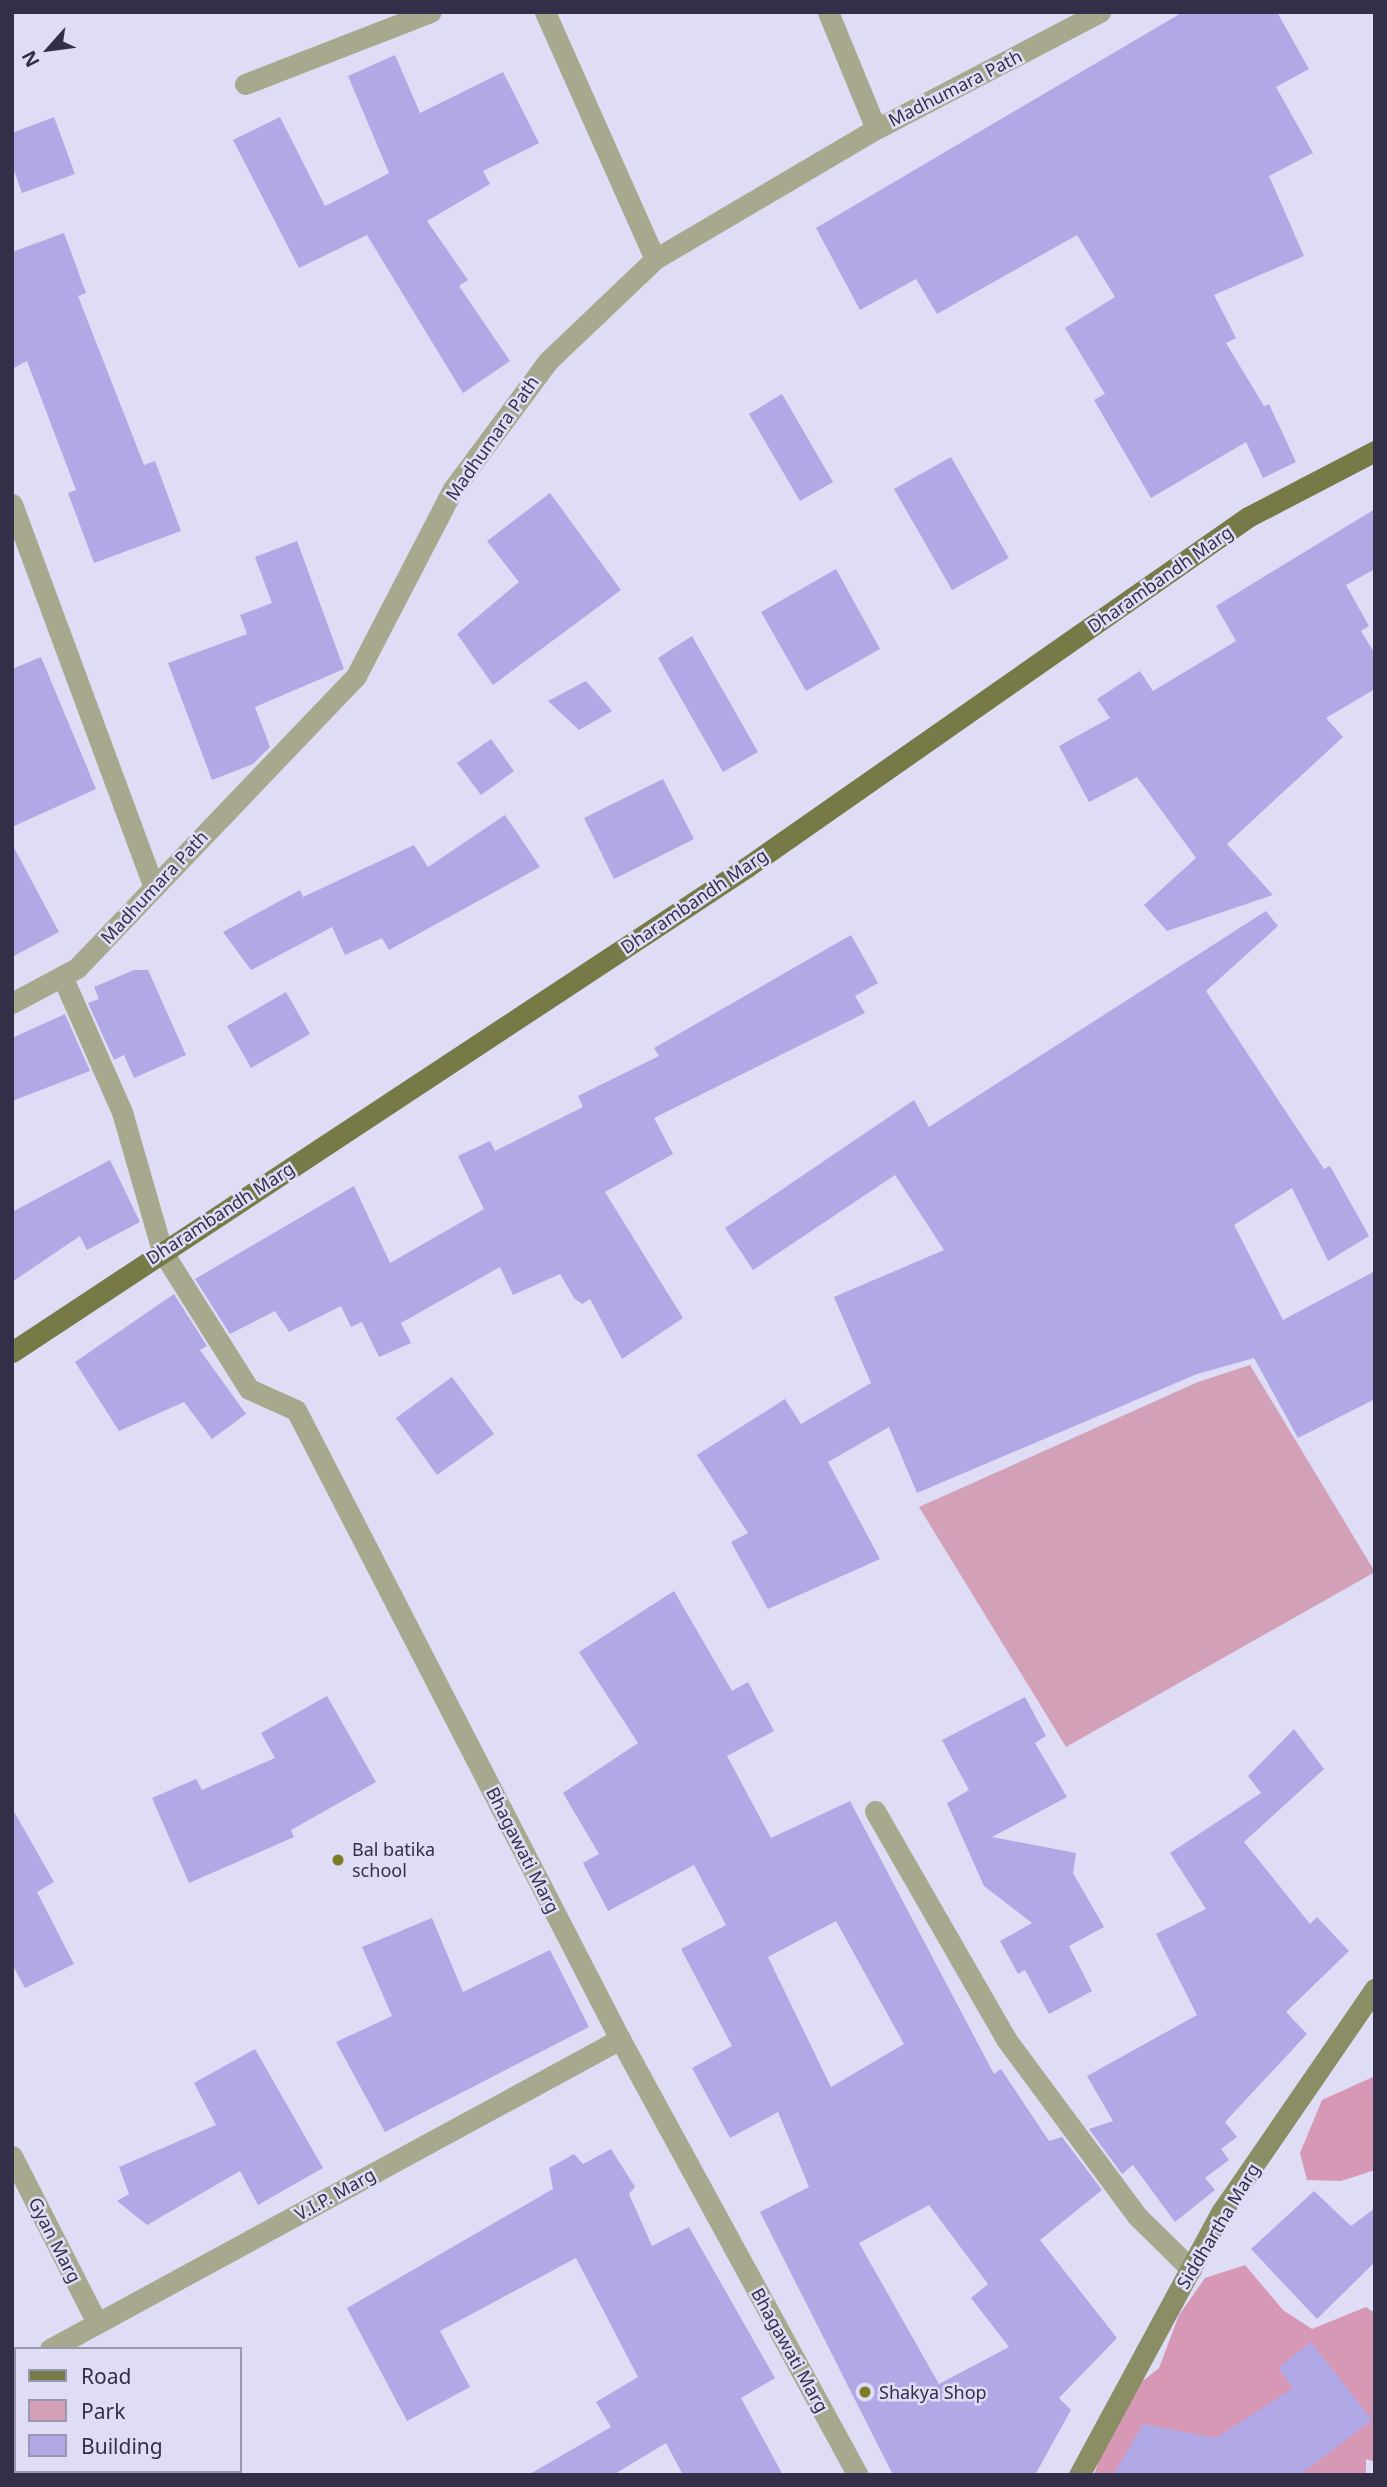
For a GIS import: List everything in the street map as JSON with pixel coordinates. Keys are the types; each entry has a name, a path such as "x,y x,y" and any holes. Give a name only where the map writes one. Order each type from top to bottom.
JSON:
{"main road":[{"name":"Dharambandh Marg","path":"12,1352 747,867 1248,517 1375,451"}],"street":[{"path":"245,84 431,12"},
{"path":"545,12 655,259"},
{"path":"828,12 876,129"},
{"name":"Madhumara Path","path":"12,1003 77,968 356,676 453,489 548,361 655,259 876,129 1100,12"},
{"path":"12,504 153,886"},
{"name":"Bhagawati Marg","path":"62,976 122,1112 162,1251 250,1388 296,1410 620,2039 858,2475"},
{"path":"874,1811 1006,2039 1137,2217 1191,2269"},
{"name":"Siddhartha Marg","path":"1079,2475 1222,2211 1375,1988"},
{"name":"V.I.P. Marg","path":"54,2347 620,2039"},
{"name":"Gyan Marg","path":"12,2157 97,2323"}],"green space":[{"path":"1250,1365 1375,1572 1066,1747 919,1507 1198,1382"}],"shaded area":[{"path":"1375,2076 1375,2170 1341,2181 1307,2180 1300,2153 1322,2100"},
{"path":"1245,2265 1283,2310 1312,2329 1366,2307 1375,2313 1375,2462 1366,2459 1366,2475 1094,2475 1120,2399 1159,2368 1179,2315 1205,2278"}],"building":[{"path":"1183,12 1277,12 1309,69 1276,87 1313,153 1269,176 1304,256 1214,295 1236,338 1226,343 1264,406 1269,404 1296,462 1263,478 1246,442 1151,498 1094,400 1105,394 1065,328 1115,297 1077,235 937,314 916,279 860,310 816,228"},
{"path":"395,55 420,113 503,72 539,143 483,171 490,184 427,221 468,280 459,286 510,361 463,393 367,235 299,268 233,140 280,117 325,206 359,189 389,173 348,76"},
{"path":"54,117 75,174 22,193 12,165 12,133"},
{"path":"64,233 86,293 78,296 144,465 155,461 181,531 94,563 68,493 76,490 27,361 12,369 12,252"},
{"path":"782,394 833,482 800,501 749,414"},
{"path":"951,457 1009,558 952,590 894,489"},
{"path":"550,493 621,590 493,685 457,634 519,582 487,541"},
{"path":"1375,509 1375,569 1346,585 1369,626 1361,631 1375,654 1375,689 1326,718 1343,737 1227,844 1273,895 1167,931 1144,905 1196,858 1137,777 1089,802 1059,746 1110,718 1097,699 1140,671 1153,691 1236,641 1216,606"},
{"path":"297,541 344,669 255,707 270,747 253,764 212,780 168,663 247,634 240,615 272,603 255,557"},
{"path":"836,569 880,649 806,691 761,612"},
{"path":"692,636 758,752 723,772 658,658"},
{"path":"41,657 96,789 12,827 12,669"},
{"path":"586,681 612,711 579,730 548,701"},
{"path":"491,739 514,771 481,795 457,763"},
{"path":"663,779 694,839 614,879 584,818"},
{"path":"505,815 540,867 389,950 382,938 345,955 332,927 251,970 223,932 300,890 303,897 414,845 428,867"},
{"path":"12,844 59,932 12,957"},
{"path":"1266,911 1278,926 1206,991 1324,1169 1330,1166 1369,1236 1328,1261 1292,1188 1234,1225 1283,1320 1375,1271 1375,1399 1298,1438 1254,1358 1197,1374 917,1493 889,1427 828,1462 880,1559 768,1609 731,1542 748,1533 697,1455 785,1399 801,1424 871,1383 834,1297 944,1250 895,1175 753,1270 725,1228 914,1100 929,1127"},
{"path":"851,935 878,983 855,996 865,1013 654,1118 673,1154 605,1192 683,1318 622,1359 590,1299 582,1304 574,1298 560,1274 513,1295 500,1267 401,1323 411,1343 379,1357 362,1322 351,1327 341,1306 289,1332 275,1311 230,1334 195,1279 354,1186 390,1263 484,1209 458,1156 490,1141 495,1151 583,1107 578,1096 659,1056 654,1048"},
{"path":"134,970 148,970 186,1055 134,1078 124,1055 114,1060 88,1003 99,999 94,987"},
{"path":"286,992 310,1034 251,1068 227,1026"},
{"path":"65,1014 90,1071 12,1101 12,1038"},
{"path":"110,1160 140,1222 87,1250 80,1236 12,1282 12,1212"},
{"path":"174,1294 207,1346 200,1350 246,1414 212,1439 184,1402 119,1431 75,1362"},
{"path":"452,1377 494,1434 437,1475 396,1418"},
{"path":"674,1591 732,1691 748,1682 774,1731 727,1756 771,1838 850,1801 994,2074 1001,2069 1049,2141 1062,2137 1102,2190 1040,2240 1117,2338 1059,2398 1071,2410 1035,2475 893,2475 760,2212 809,2187 778,2112 730,2138 692,2068 732,2046 681,1949 726,1925 694,1865 608,1911 583,1863 599,1854 563,1793 638,1743 579,1652","holes":["836,1921 904,2044 831,2087 768,1957","929,2205 988,2284 971,2298 1009,2347 939,2384 859,2243"]},
{"path":"327,1696 376,1782 291,1830 294,1837 189,1883 152,1798 196,1779 202,1790 275,1758 261,1733"},
{"path":"1025,1697 1046,1736 1035,1743 1067,1797 992,1837 1076,1853 1073,1873 1104,1927 1069,1946 1092,1991 1049,2014 1025,1970 1018,1974 1000,1941 1032,1923 984,1886 947,1803 969,1790 942,1740"},
{"path":"1294,1729 1324,1769 1244,1842 1310,1924 1317,1917 1349,1951 1286,2012 1307,2034 1225,2122 1237,2137 1221,2149 1229,2160 1205,2178 1215,2190 1175,2222 1133,2165 1122,2174 1089,2129 1113,2121 1087,2076 1197,2015 1156,1934 1206,1909 1170,1853 1261,1793 1248,1776"},
{"path":"12,1808 54,1882 37,1892 74,1964 25,1988 12,1964"},
{"path":"432,1918 463,1992 550,1950 589,2027 385,2132 336,2042 392,2016 362,1947"},
{"path":"255,2049 323,2168 258,2205 240,2171 147,2225 117,2201 129,2194 119,2167 216,2125 194,2083"},
{"path":"611,2149 635,2187 629,2194 652,2246 689,2227 775,2378 741,2398 783,2475 683,2475 666,2443 613,2475 528,2475 611,2427 596,2402 638,2377 576,2258 440,2331 470,2387 407,2421 347,2308 553,2189 549,2168 574,2154 583,2164"},
{"path":"1314,2191 1351,2226 1375,2208 1375,2262 1317,2319 1251,2249"},
{"path":"1311,2342 1372,2420 1300,2475 1113,2475 1143,2424 1216,2438 1293,2388 1278,2368"}],"place":[{"name":"Bal batika school","path":"338,1860"},
{"name":"Shakya Shop","path":"865,2392"}]}
